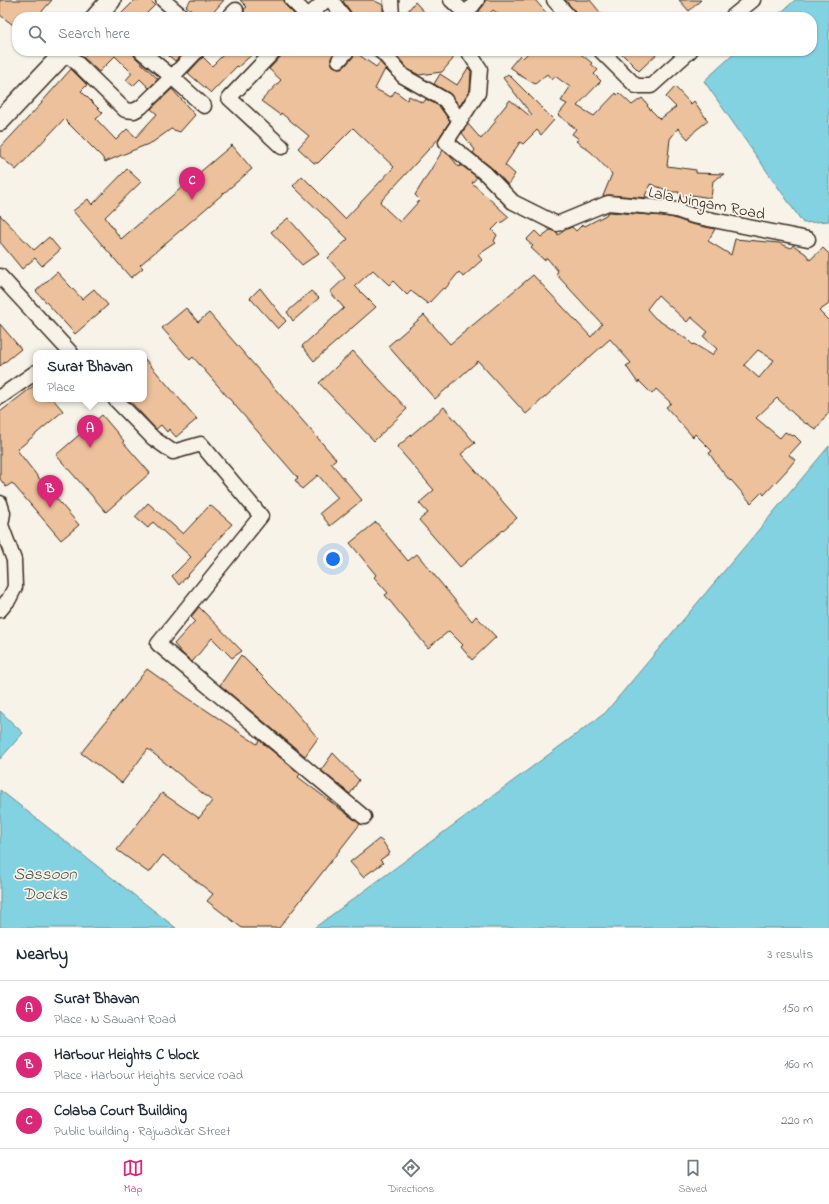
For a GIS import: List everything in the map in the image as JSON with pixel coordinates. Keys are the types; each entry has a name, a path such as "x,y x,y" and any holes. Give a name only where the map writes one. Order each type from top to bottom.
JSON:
{"main road":[{"path":"100,12 111,0"},
{"path":"0,121 61,56"}],"street":[{"path":"163,0 177,12"},
{"path":"292,0 304,12"},
{"path":"312,12 326,0"},
{"path":"331,0 340,12"},
{"path":"391,0 392,12"},
{"path":"451,0 462,12"},
{"path":"467,12 477,0"},
{"path":"554,0 565,12"},
{"path":"738,12 753,0"},
{"path":"69,56 125,110 134,111 141,107 192,56"},
{"path":"147,56 204,106"},
{"path":"269,56 229,98 282,147"},
{"path":"386,56 403,76 445,100 460,121"},
{"name":"Lala Ningam Road","path":"471,56 480,69 478,93 446,142 486,174 513,202 557,224 608,203 676,210 693,216 808,239"},
{"path":"606,56 636,86 651,86 684,56"},
{"path":"0,276 65,350"},
{"path":"0,397 33,374"},
{"path":"119,402 153,438 173,452 201,444 261,516 158,644 364,818"},
{"path":"0,503 3,513 0,525 14,560 15,587 9,599 0,610"}],"water":[{"path":"795,0 829,0 829,221 803,223 704,81 732,56 817,56 817,12 782,12"},
{"path":"829,446 829,928 314,928 605,713"},
{"path":"0,711 23,733 0,759"},
{"name":"Sassoon Docks","path":"0,790 176,928 0,928"}],"building":[{"path":"0,0 52,0 41,12 12,12 12,24 0,15"},
{"path":"135,0 150,0 155,5 148,12 123,12"},
{"path":"191,0 224,0 213,12 193,12 186,6"},
{"path":"240,0 284,0 286,6 292,12 244,12 244,9 247,7"},
{"path":"373,0 383,5 383,12 351,12 343,1"},
{"path":"485,0 535,0 546,12 496,12 493,10 491,12 480,12 479,11 484,5"},
{"path":"565,0 590,0 600,12 576,12"},
{"path":"679,0 701,0 689,11"},
{"path":"415,2 424,12 407,12"},
{"path":"84,56 115,56 99,72 83,57"},
{"path":"115,56 135,56 158,79 149,88 140,79 133,86 126,80 132,73"},
{"path":"169,56 180,56 175,61"},
{"path":"222,56 250,56 238,67 237,66 211,93 188,73 203,57 212,66"},
{"path":"281,56 332,56 331,62 333,66 338,68 345,66 353,56 361,56 376,67 380,62 393,77 385,69 375,89 391,97 395,91 407,100 409,96 423,103 426,99 439,106 450,121 439,138 380,202 400,222 420,200 415,195 443,150 459,167 461,165 477,177 472,183 509,217 501,223 500,222 492,230 497,235 494,241 496,243 478,255 482,260 463,277 459,272 445,289 443,288 428,304 411,291 407,295 393,281 389,285 373,270 355,286 376,307 314,361 302,346 344,308 330,292 345,278 328,258 348,239 293,186 302,176 345,219 394,167 353,128 318,163 314,163 298,148 309,136 281,113 280,115 261,101 281,80 269,69"},
{"path":"397,56 453,56 453,59 442,72 419,75 408,69"},
{"path":"519,56 523,58 525,56 583,56 592,63 591,64 598,70 594,74 601,81 577,106 594,116 616,93 617,95 619,93 632,105 642,98 648,105 647,106 660,119 676,107 666,97 675,87 691,104 694,101 708,121 696,130 688,139 678,128 670,139 667,166 696,170 696,173 724,174 713,181 711,198 692,195 691,199 679,194 679,192 672,192 650,184 645,196 649,198 609,195 603,196 612,174 591,152 576,141 579,139 572,134 576,129 558,115 567,104 561,101 570,87 555,76 552,80 547,74 535,84 516,73 517,72 510,67"},
{"path":"624,56 655,56 639,71"},
{"path":"468,68 471,71 470,90 460,106 449,93 434,84 440,74 457,85"},
{"path":"71,69 87,85 81,91 103,113 96,119 116,140 127,129 136,137 157,114 151,109 172,89 195,115 180,132 171,129 153,142 105,162 102,157 64,119 16,170 0,156 0,148"},
{"path":"508,74 554,120 541,135 537,130 523,144 520,142 505,165 515,174 508,185 492,168 473,153 475,150 462,133 468,124 481,139 496,121 494,120 510,100 530,116 532,115 503,78"},
{"path":"232,145 252,169 140,265 143,268 131,278 73,211 88,199 92,205 127,169 141,182 105,217 121,239"},
{"path":"607,213 663,216 715,229 708,241 731,255 735,239 779,243 791,248 793,245 806,254 810,260 823,248 829,254 829,304 819,311 829,321 829,412 816,430 796,416 777,398 756,418 780,438 785,432 793,436 794,435 801,442 789,455 795,460 787,470 764,495 762,492 751,503 718,466 709,453 712,451 695,434 693,437 666,407 671,403 656,389 652,394 639,381 638,383 626,366 631,363 610,339 526,414 478,361 435,399 388,346 424,315 450,344 533,275 591,337 602,324 556,274 558,271 547,258 544,260 531,248 533,246 526,240 535,231 541,237 550,230 557,232 558,235 572,227 576,231 583,224 585,226 606,215","holes":["658,295 687,322 691,317 708,332 703,336 717,349 712,355 694,344 693,345 655,318 647,309","758,350 774,360 759,378 744,365"]},
{"path":"0,215 34,250 49,237 60,250 42,266 35,258 22,269 0,242"},
{"path":"288,218 319,253 302,265 271,232"},
{"path":"57,272 82,299 94,289 108,305 75,334 36,291"},
{"path":"260,288 286,321 278,329 250,298"},
{"path":"311,291 319,298 293,321 287,312"},
{"path":"186,308 198,322 209,313 336,459 331,463 362,500 330,526 320,513 338,498 318,475 302,489 295,480 298,478 193,357 190,360 162,328"},
{"path":"0,324 21,349 0,366"},
{"path":"353,351 407,409 374,441 319,383"},
{"path":"147,361 197,419 176,437 169,429 167,432 161,425 156,429 131,402 147,402"},
{"path":"33,386 33,402 56,402 63,411 17,450 79,525 61,540 12,483 6,487 0,479 0,412"},
{"path":"444,407 475,443 461,454 517,518 460,567 419,520 428,513 419,503 434,490 397,447"},
{"path":"102,415 150,473 106,512 56,455"},
{"path":"148,503 183,534 210,505 232,524 179,585 172,576 191,557 153,522 148,528 135,517"},
{"path":"376,522 408,561 417,554 472,621 476,616 496,637 472,660 461,647 463,645 449,631 428,648 385,595 388,593 374,577 376,575 350,543"},
{"path":"199,607 242,651 232,658 212,638 192,662 183,654 174,644 195,621 191,617"},
{"path":"241,655 281,695 318,738 305,756 220,685"},
{"path":"147,669 257,744 259,740 300,774 298,777 360,824 279,928 242,928 207,901 213,894 163,855 149,873 117,850 162,793 199,818 212,801 148,749 122,783 81,753"},
{"path":"333,753 359,780 350,794 321,770"},
{"path":"379,839 383,842 390,853 380,860 383,863 363,877 350,862"}],"place":[{"name":"Colaba Court Building","path":"192,200"},
{"name":"Surat Bhavan","path":"90,448"},
{"name":"Harbour Heights C block","path":"50,508"}]}
